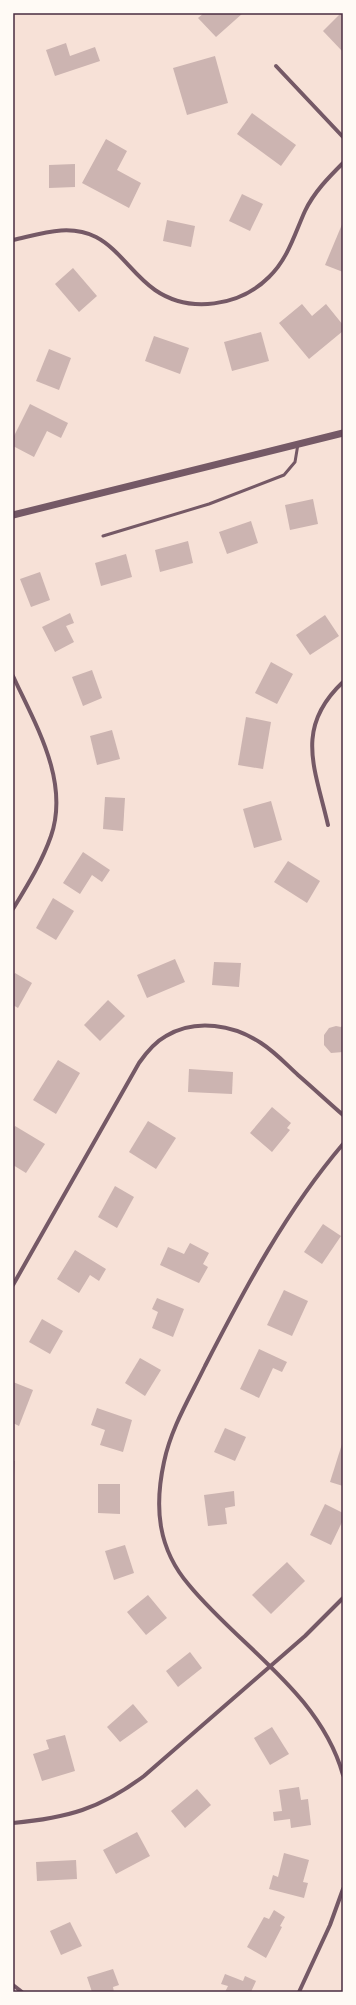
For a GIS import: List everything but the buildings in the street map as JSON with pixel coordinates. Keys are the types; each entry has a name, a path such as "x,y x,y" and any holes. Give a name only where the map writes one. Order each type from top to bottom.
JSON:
{"street":[{"path":"276,66 343,137"},
{"path":"13,240 60,230 73,230 84,233 96,237 106,244 155,290 170,298 198,305 228,300 255,289 270,277 290,247 306,210 319,189 343,163"},
{"path":"13,515 343,433"},
{"path":"13,676 49,758 56,799 55,822 48,843 39,864 13,909"},
{"path":"328,825 314,761 312,733 320,711 327,699 343,682"},
{"path":"13,1285 138,1063 158,1042 170,1034 182,1029 204,1025 229,1028 251,1037 273,1051 343,1115"},
{"path":"343,1144 312,1182 294,1208 250,1281 176,1425 168,1446 159,1499 160,1525 163,1540 174,1564 200,1598 293,1689 311,1712 340,1764 343,1775"},
{"path":"13,1823 64,1817 92,1808 118,1795 144,1776 270,1666 316,1625 343,1598"},
{"path":"299,1992 335,1913 343,1889"},
{"path":"13,1985 22,1992"}],"lane":[{"path":"103,536 210,504 284,475 295,462 298,444"}]}
